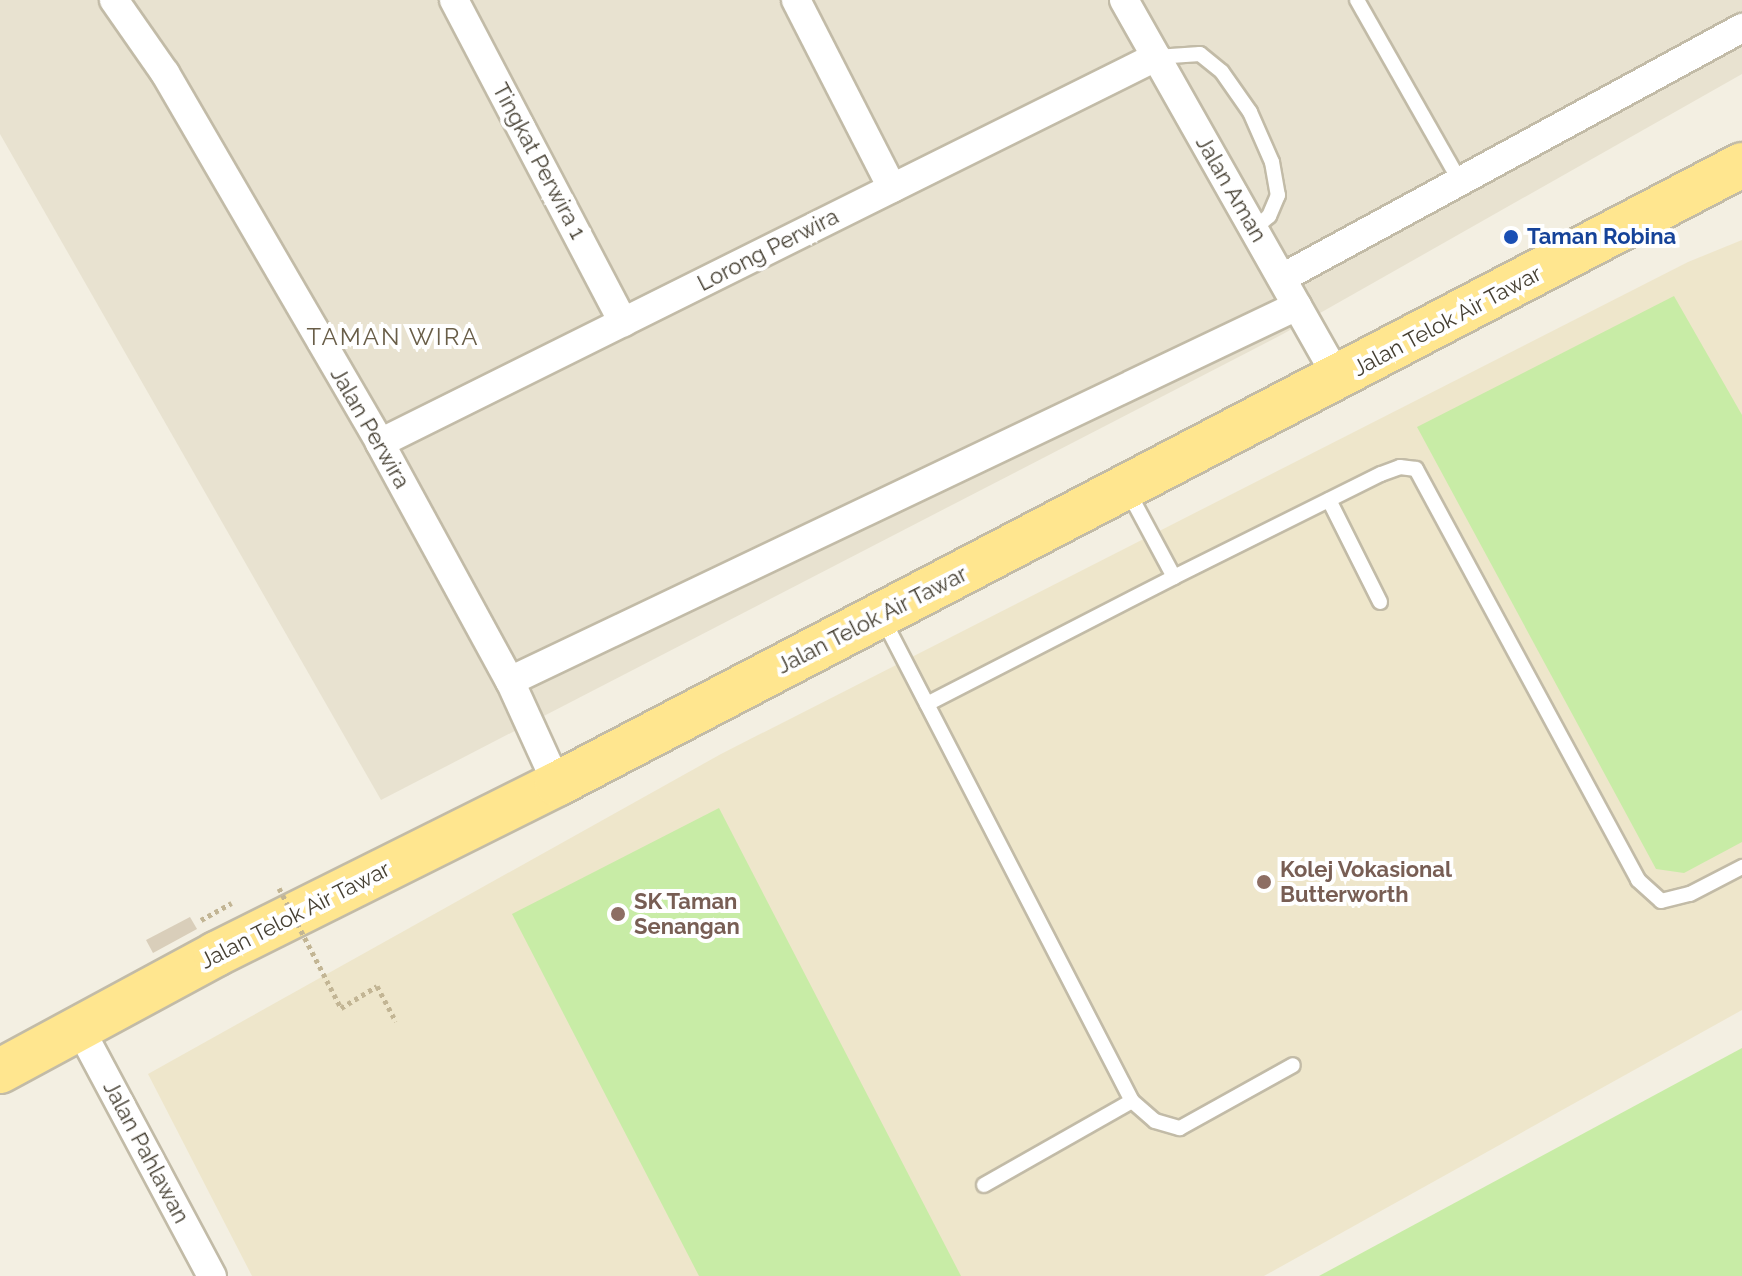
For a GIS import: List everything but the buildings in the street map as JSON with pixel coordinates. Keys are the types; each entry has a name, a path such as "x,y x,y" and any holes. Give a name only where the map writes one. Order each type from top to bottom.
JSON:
{"main road":[{"name":"Jalan Telok Air Tawar","path":"0,1071 216,954 557,784 1742,165"}],"street":[{"name":"Jalan Perwira","path":"114,0 165,73 380,443 510,681 557,784"},
{"name":"Tingkat Perwira 1","path":"454,0 623,322"},
{"path":"796,0 892,188"},
{"name":"Jalan Aman","path":"1128,1 1156,57 1338,378"},
{"path":"1282,278 1742,28"},
{"name":"Lorong Perwira","path":"380,443 1156,57"},
{"path":"510,681 1297,306"},
{"name":"Jalan Pahlawan","path":"80,1029 212,1276"}],"lane":[{"path":"1357,0 1460,181"},
{"path":"1156,57 1200,54 1222,72 1250,112 1272,162 1278,195 1269,216 1253,230"},
{"path":"927,704 1329,500 1400,467 1416,469 1638,880 1661,901 1690,894 1742,867"},
{"path":"1126,489 1174,577"},
{"path":"1329,500 1380,602"},
{"path":"881,615 1132,1101 1155,1121 1180,1128 1293,1065"},
{"path":"984,1185 1132,1101"}],"path":[{"path":"279,888 341,1008 377,986 396,1021"}],"shaded area":[{"name":"TAMAN WIRA","path":"0,0 1742,0 1742,74 1283,334 381,800 0,134"},
{"name":"Kolej Vokasional Butterworth","path":"1742,240 1742,1010 1264,1276 252,1276 148,1074 721,754 1688,262"}],"green space":[{"path":"1674,296 1742,415 1742,842 1684,873 1656,869 1417,427"},
{"path":"719,808 961,1276 699,1276 512,914"},
{"path":"1742,1048 1742,1276 1319,1276"}],"place":[{"name":"Taman Robina","path":"1511,237"},
{"name":"Kolej Vokasional Butterworth","path":"1264,882"},
{"name":"SK Taman Senangan","path":"618,914"}],"district":[{"name":"TAMAN WIRA","path":"393,337"}]}
